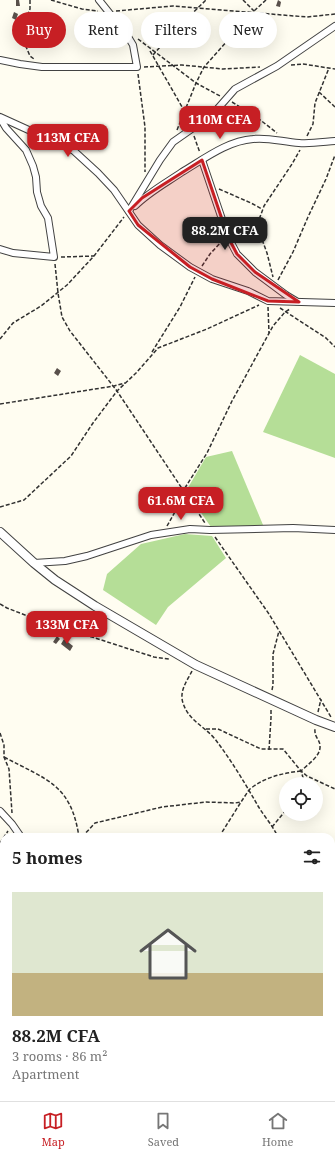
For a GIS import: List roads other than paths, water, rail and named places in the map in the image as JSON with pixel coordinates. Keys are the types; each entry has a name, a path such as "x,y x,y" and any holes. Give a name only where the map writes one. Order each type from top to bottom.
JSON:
{"street":[{"path":"0,60 42,67 137,67 133,45 100,0"},
{"path":"129,211 160,160 173,142 213,114 235,90 277,66 335,26"},
{"path":"0,118 33,132 47,136 74,151 114,190 138,225 160,245 198,272 212,279 248,291 268,301 335,303"},
{"path":"0,118 6,128 26,150 34,166 37,192 48,218 54,257 13,253 0,250"},
{"path":"129,211 142,198 202,160 233,144 253,139 303,143 335,141"},
{"path":"202,160 228,237 237,254 255,272 286,295 299,302"},
{"path":"34,563 65,561 87,556 151,535 190,529 293,528 335,530"},
{"path":"0,532 55,580 95,606 196,664 316,720 335,727"},
{"path":"0,811 18,833"}]}
